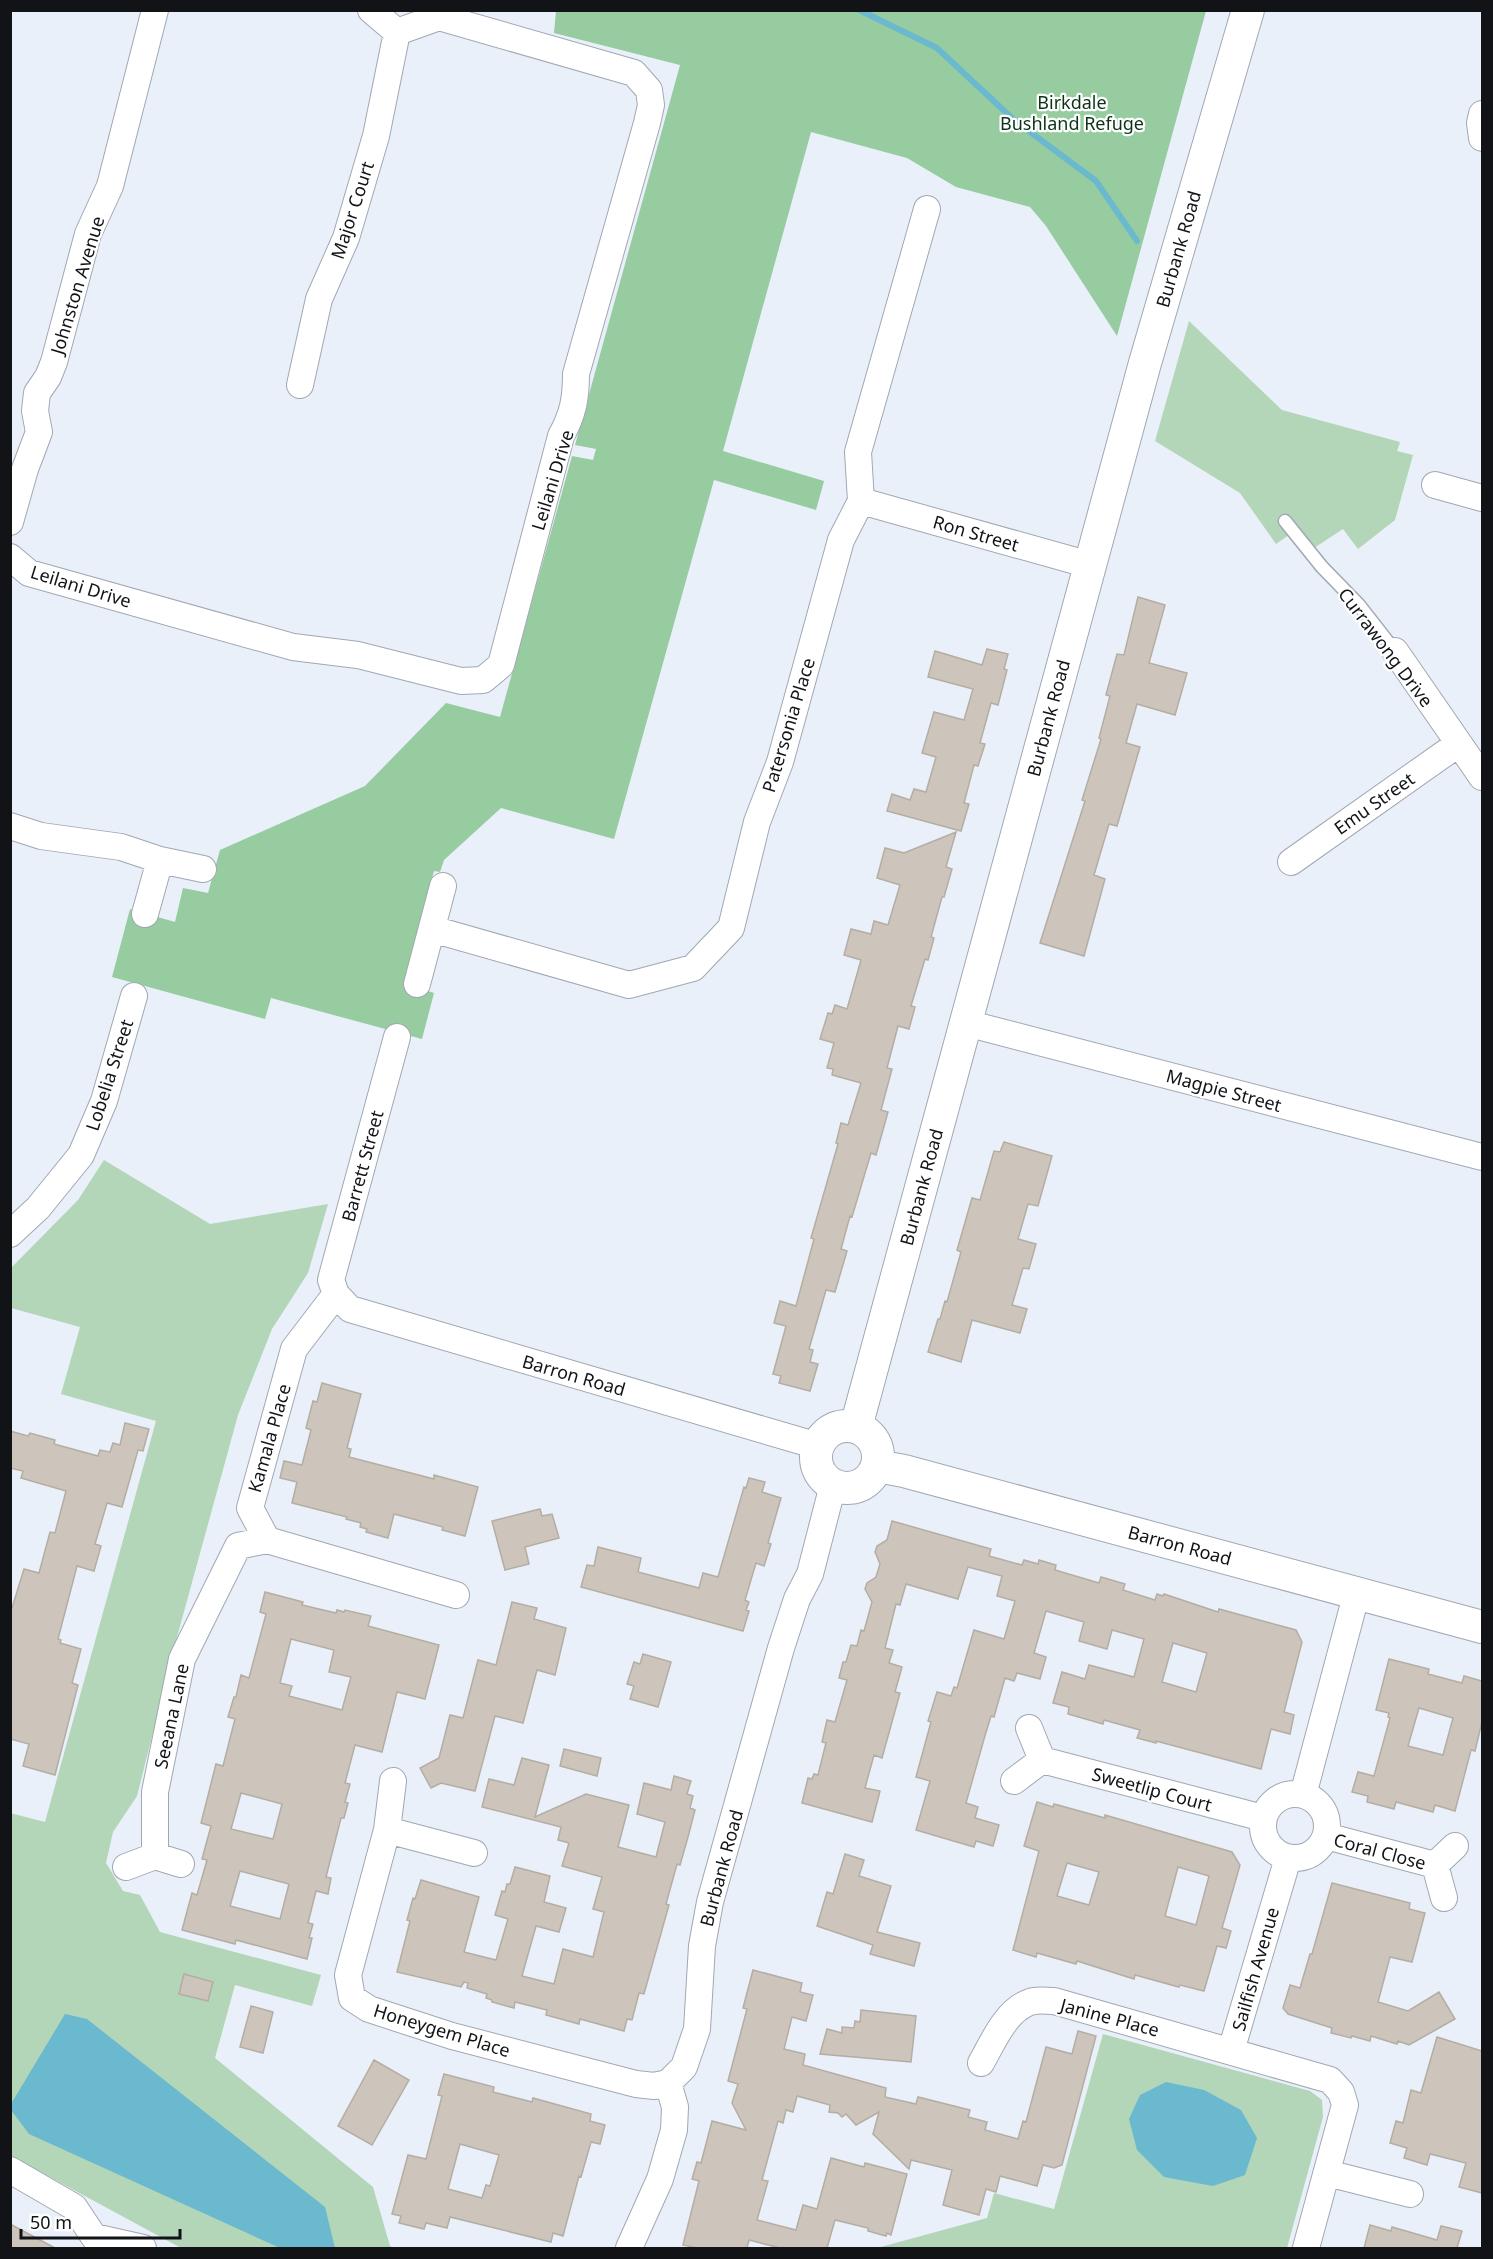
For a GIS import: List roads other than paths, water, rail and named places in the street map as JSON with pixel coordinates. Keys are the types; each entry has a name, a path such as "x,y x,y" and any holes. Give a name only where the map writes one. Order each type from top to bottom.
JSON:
{"street":[{"name":"Johnston Avenue","path":"10,522 25,469 39,432 35,411 37,393 48,377 54,362 88,234 110,186 155,10"},
{"path":"371,10 397,32"},
{"name":"Burbank Road","path":"856,1427 1145,363 1248,10"},
{"name":"Leilani Drive","path":"10,557 29,573 293,647 358,655 461,681 483,680 501,665 561,436 572,417 576,394 576,374 651,105 648,90 634,73 555,49 439,17 397,32"},
{"name":"Major Court","path":"300,385 319,299 346,238 376,136 397,32"},
{"path":"1482,114 1480,123 1482,138"},
{"path":"861,501 858,452 927,209"},
{"path":"1435,485 1482,498"},
{"name":"Ron Street","path":"861,501 1090,565"},
{"name":"Patersonia Place","path":"432,929 629,986 693,968 731,928 757,822 780,762 841,540 861,501"},
{"name":"Currawong Drive","path":"1395,651 1482,777"},
{"name":"Emu Street","path":"1291,862 1458,744"},
{"path":"10,826 41,836 121,848 160,860 203,869"},
{"path":"146,914 160,860"},
{"path":"417,984 443,886"},
{"name":"Lobelia Street","path":"10,1234 38,1208 81,1155 104,1101 134,996"},
{"name":"Magpie Street","path":"966,1023 1482,1157"},
{"name":"Barrett Street","path":"336,1294 332,1280 397,1037"},
{"name":"Barron Road","path":"336,1294 350,1309 818,1446"},
{"name":"Kamala Place","path":"267,1540 250,1508 294,1350 336,1294"},
{"path":"837,1427 856,1427 865,1431 877,1447 877,1466 873,1475 859,1486 850,1489 832,1485 820,1473 816,1464 818,1446 829,1431 837,1427"},
{"name":"Barron Road","path":"877,1466 904,1471 1482,1627"},
{"name":"Burbank Road","path":"668,2083 684,2067 697,2029 702,1946 710,1902 781,1648 797,1599 810,1574 832,1485"},
{"path":"267,1540 456,1594"},
{"name":"Seeana Lane","path":"156,1856 155,1792 182,1659 238,1546 267,1540"},
{"path":"1304,1795 1358,1592"},
{"path":"1014,1781 1042,1760 1029,1728"},
{"name":"Sweetlip Court","path":"1042,1760 1263,1818"},
{"name":"Honeygem Place","path":"393,1781 387,1830 348,1975 352,1998 369,2009 452,2036 636,2084 654,2086 668,2083"},
{"path":"1304,1795 1313,1799 1326,1815 1326,1836 1322,1845 1307,1857 1288,1858 1267,1844 1262,1827 1263,1818 1274,1801 1283,1796 1304,1795"},
{"path":"387,1830 474,1853"},
{"name":"Coral Close","path":"1326,1836 1435,1865"},
{"name":"Coral Close","path":"1435,1865 1455,1846"},
{"path":"126,1867 156,1856 181,1864"},
{"name":"Sailfish Avenue","path":"1288,1858 1231,2051 1330,2080 1337,2085 1345,2105 1306,2248"},
{"name":"Coral Close","path":"1435,1865 1444,1898"},
{"name":"Janine Place","path":"981,2063 1001,2028 1019,2008 1039,2000 1054,2001 1231,2051"},
{"path":"632,2248 636,2231 660,2179 674,2130 675,2107 668,2083"},
{"path":"10,2170 74,2207 91,2243 143,2248"},
{"path":"1327,2173 1410,2194"}],"lane":[{"name":"Currawong Drive","path":"1285,521 1322,567 1359,605 1395,651"}],"water":[{"path":"65,2014 87,2019 325,2207 335,2248 280,2248 29,2134 11,2110 11,2104"},
{"path":"1166,2082 1204,2090 1241,2110 1257,2138 1245,2175 1213,2186 1164,2177 1137,2150 1129,2119 1140,2095"}],"waterway":[{"path":"859,10 937,48 1014,120 1096,181 1137,241"}],"park label":[{"name":"Birkdale Bushland Refuge","path":"1072,112"}]}
